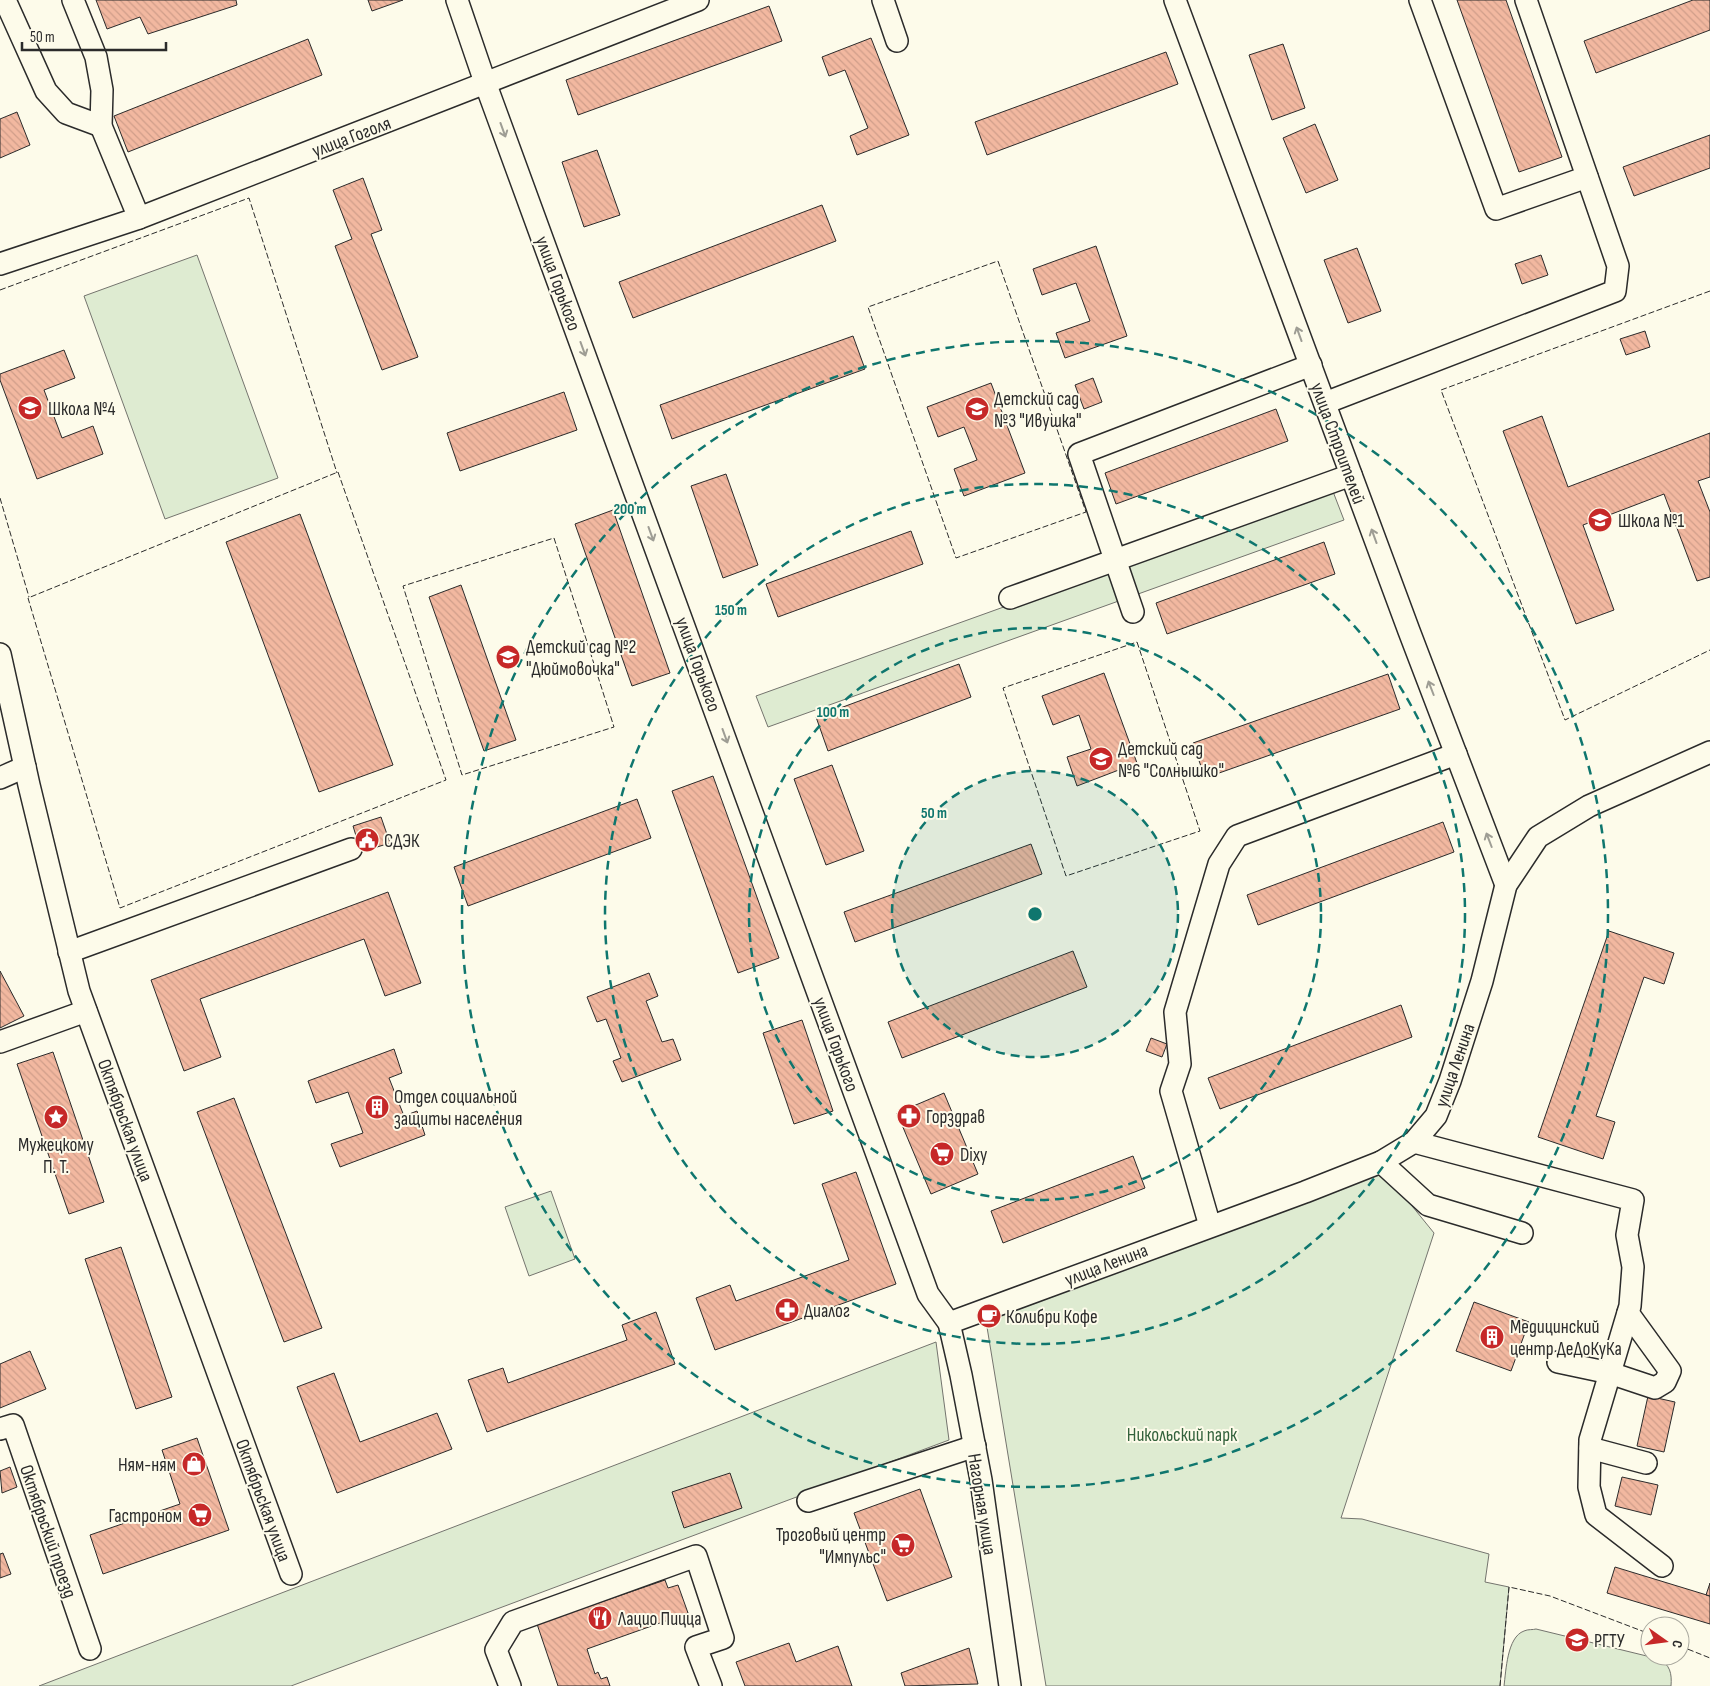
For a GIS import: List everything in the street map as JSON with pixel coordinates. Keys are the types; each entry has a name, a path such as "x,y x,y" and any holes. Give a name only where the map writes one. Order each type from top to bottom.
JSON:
{"street":[{"path":"5,0 46,91 66,113 100,126"},
{"path":"73,0 96,57 102,90 100,126 139,218"},
{"name":"улица Горького","path":"457,0 486,85 928,1294 949,1323"},
{"name":"улица Гоголя","path":"0,264 139,218 486,85 698,0"},
{"path":"883,0 897,41"},
{"name":"улица Строителей","path":"1175,0 1351,475 1506,885"},
{"path":"1420,0 1496,209 1588,177"},
{"path":"1325,403 1615,291 1618,266 1526,0"},
{"path":"1133,612 1117,560 1079,454 1310,365"},
{"path":"1010,598 1351,475"},
{"name":"Октябрьская улица","path":"0,654 6,709 25,767 86,1011 291,1574"},
{"name":"улица Ленина","path":"949,1323 1381,1162 1414,1142 1436,1116 1450,1081 1482,981 1506,885 1538,837 1589,806 1710,752"},
{"path":"1210,1226 1171,1091 1180,1064 1174,1012 1219,864 1237,836 1456,754"},
{"path":"0,778 25,767"},
{"path":"70,952 351,849"},
{"path":"0,1042 86,1011"},
{"path":"1414,1142 1633,1200 1627,1235 1633,1267 1628,1313 1590,1448 1589,1487 1596,1516 1662,1566"},
{"path":"1381,1162 1428,1205 1522,1233"},
{"path":"1558,1362 1610,1373 1655,1388 1665,1382 1670,1371 1628,1313"},
{"name":"Нагорная улица","path":"949,1323 975,1446 1010,1686"},
{"name":"Октябрьский проезд","path":"0,1429 13,1425 90,1649"},
{"path":"808,1501 975,1446"},
{"path":"1590,1448 1646,1463"},
{"path":"510,1686 496,1650 514,1622 696,1556 723,1638 696,1647 712,1686"}],"green space":[{"path":"197,255 278,478 165,519 84,296"},
{"path":"1332,489 1344,520 768,727 756,696"},
{"name":"Никольский парк","path":"1382,1169 1434,1233 1341,1518 1362,1519 1489,1554 1485,1582 1509,1587 1500,1686 1046,1686 986,1321"},
{"path":"551,1191 575,1259 529,1276 505,1207"},
{"path":"936,1342 949,1440 291,1686 39,1686"},
{"path":"1536,1629 1640,1654 1640,1666 1667,1666 1670,1670 1671,1686 1504,1686 1508,1655 1511,1647 1518,1634"}],"building":[{"path":"96,0 236,0 237,5 148,34 140,17 107,29"},
{"path":"368,0 403,0 372,11"},
{"path":"1457,0 1506,0 1562,157 1519,172"},
{"path":"1693,0 1710,0 1710,30 1596,73 1584,41"},
{"path":"769,6 782,41 578,115 566,80"},
{"path":"871,38 909,135 857,155 850,136 868,128 845,70 829,76 822,57"},
{"path":"308,39 322,75 128,152 114,116"},
{"path":"1283,44 1305,108 1272,120 1249,55"},
{"path":"1166,52 1178,84 987,155 975,122"},
{"path":"17,112 30,145 0,158 0,119"},
{"path":"1315,124 1338,180 1306,193 1283,138"},
{"path":"1710,135 1710,168 1634,196 1623,167"},
{"path":"597,150 620,215 584,227 562,162"},
{"path":"363,178 382,230 371,234 418,357 382,370 335,246 352,239 333,190"},
{"path":"822,205 836,241 633,318 619,282"},
{"path":"1096,246 1127,336 1065,358 1056,333 1090,321 1076,283 1042,295 1033,269"},
{"path":"1357,248 1381,311 1348,323 1324,260"},
{"path":"1541,255 1548,275 1522,284 1515,264"},
{"path":"1645,331 1650,347 1626,355 1620,339"},
{"path":"853,336 865,369 672,439 660,405"},
{"name":"Школа №4","path":"64,350 75,378 44,390 62,438 93,426 103,454 37,479 0,380 0,374"},
{"path":"1093,378 1102,402 1084,409 1075,385"},
{"name":"Детский сад №3 \"Ивушка\"","path":"991,383 1025,473 964,496 954,469 977,460 964,427 938,437 927,407"},
{"path":"564,392 577,430 460,471 447,433"},
{"path":"1276,409 1288,441 1116,504 1105,473"},
{"path":"1542,416 1568,487 1710,433 1710,477 1698,481 1710,512 1710,577 1697,581 1664,494 1583,525 1614,610 1576,624 1503,431"},
{"path":"726,474 758,565 723,578 691,486"},
{"path":"613,510 670,673 632,686 575,524"},
{"path":"300,514 393,765 319,792 226,542"},
{"path":"911,531 923,564 778,617 766,584"},
{"path":"1324,542 1335,574 1167,634 1156,603"},
{"path":"461,585 516,740 484,751 429,597"},
{"path":"959,664 971,697 828,751 816,717"},
{"name":"Детский сад №6 \"Солнышко\"","path":"1104,673 1137,763 1077,786 1067,757 1091,749 1079,715 1053,725 1042,696"},
{"path":"1388,674 1400,709 1205,778 1193,743"},
{"path":"832,765 864,851 826,865 794,779"},
{"path":"713,776 779,958 738,973 672,791"},
{"path":"637,799 651,838 468,906 454,867"},
{"path":"381,817 390,843 361,852 353,826"},
{"path":"1443,822 1454,852 1258,925 1247,895"},
{"path":"1031,844 1042,874 855,942 844,912"},
{"path":"388,892 421,983 385,996 364,939 200,999 221,1057 184,1071 151,980"},
{"path":"1609,931 1674,953 1664,984 1644,977 1596,1116 1615,1122 1603,1159 1538,1137"},
{"path":"1073,951 1087,987 902,1058 888,1022"},
{"path":"0,971 24,1016 0,1028"},
{"path":"649,973 658,996 646,1001 662,1042 673,1039 681,1060 622,1082 613,1061 621,1058 606,1019 597,1022 587,997"},
{"path":"1401,1005 1412,1037 1220,1109 1208,1078"},
{"path":"802,1020 833,1111 794,1124 763,1033"},
{"path":"1151,1038 1167,1044 1162,1057 1146,1051"},
{"name":"Отдел социальной защиты населения","path":"394,1049 402,1073 389,1078 404,1116 417,1111 425,1135 340,1167 331,1144 363,1133 348,1092 316,1103 308,1081"},
{"path":"53,1052 104,1202 69,1214 17,1064"},
{"path":"944,1093 978,1174 931,1194 897,1113"},
{"path":"234,1098 322,1328 284,1342 197,1112"},
{"path":"1133,1156 1145,1188 1003,1243 991,1211"},
{"path":"856,1172 896,1284 715,1350 696,1298 730,1285 736,1301 849,1260 822,1184"},
{"path":"121,1247 172,1397 136,1409 85,1259"},
{"name":"Медицинский центр ДеДоКуКа","path":"1474,1302 1529,1322 1511,1371 1456,1351"},
{"path":"656,1312 675,1364 487,1432 468,1380 503,1368 508,1383 627,1340 622,1325"},
{"path":"30,1351 46,1389 0,1408 0,1364"},
{"path":"334,1373 360,1442 437,1413 452,1449 337,1493 297,1387"},
{"path":"1648,1396 1675,1402 1664,1452 1637,1446"},
{"path":"197,1438 229,1530 103,1574 90,1535 180,1504 162,1450"},
{"path":"10,1467 17,1487 2,1493 0,1471"},
{"path":"730,1473 742,1508 684,1528 672,1492"},
{"path":"1622,1477 1658,1485 1651,1515 1615,1506"},
{"name":"Троговый центр \"Импульс\"","path":"920,1489 952,1577 887,1601 854,1513"},
{"path":"3,1553 11,1574 0,1578 0,1554"},
{"path":"1615,1567 1710,1596 1710,1624 1690,1618 1690,1616 1683,1616 1607,1593"},
{"path":"665,1580 668,1588 678,1585 688,1613 587,1649 595,1674 598,1672 601,1679 607,1677 610,1686 558,1686 537,1624"},
{"path":"1710,1583 1710,1596 1706,1595"},
{"path":"789,1643 796,1662 838,1646 852,1686 745,1686 736,1662"},
{"path":"969,1648 978,1684 905,1686 901,1673"}],"fence":[{"path":"0,290 249,198 337,473"},
{"path":"998,261 1086,512 956,558 868,307 998,261"},
{"path":"1710,291 1441,390 1565,720 1710,650"},
{"path":"338,472 446,780 120,908 28,598 338,472"},
{"path":"0,498 29,597"},
{"path":"554,538 614,727 462,775 403,586 554,538"},
{"path":"1137,642 1200,831 1066,876 1003,688 1137,642"},
{"path":"1500,1686 1509,1587 1550,1596 1640,1630"},
{"path":"1690,1650 1710,1658"}],"place":[{"name":"Школа №4","path":"30,408"},
{"name":"Детский сад №3 \"Ивушка\"","path":"977,409"},
{"name":"Школа №1","path":"1600,520"},
{"name":"Детский сад №2 \"Дюймовочка\"","path":"508,657"},
{"name":"Детский сад №6 \"Солнышко\"","path":"1101,759"},
{"name":"СДЭК","path":"367,840"},
{"name":"Отдел социальной защиты населения","path":"377,1107"},
{"name":"Горздрав","path":"909,1116"},
{"name":"Мужецкому П. Т.","path":"56,1117"},
{"name":"Dixy","path":"942,1154"},
{"name":"Диалог","path":"787,1310"},
{"name":"Колибри Кофе","path":"989,1316"},
{"name":"Медицинский центр ДеДоКуКа","path":"1492,1337"},
{"name":"Ням-ням","path":"194,1464"},
{"name":"Гастроном","path":"200,1515"},
{"name":"Троговый центр \"Импульс\"","path":"903,1545"},
{"name":"Лацио Пицца","path":"600,1618"},
{"name":"РГТУ","path":"1577,1640"}]}
